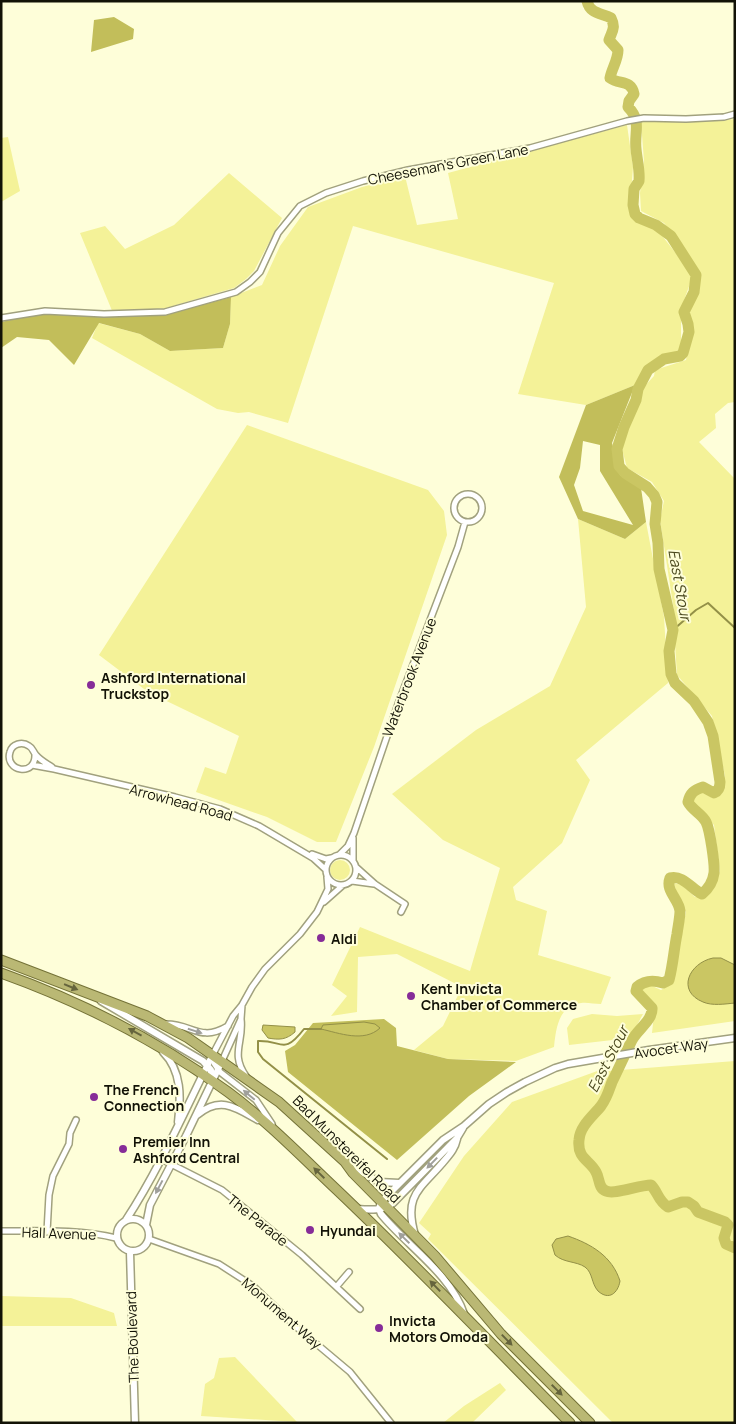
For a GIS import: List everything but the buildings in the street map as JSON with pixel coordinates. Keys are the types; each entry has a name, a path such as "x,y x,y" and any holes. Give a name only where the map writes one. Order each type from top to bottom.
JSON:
{"highway":[{"name":"Bad Munstereifel Road","path":"1,960 127,1008 162,1024 213,1054 220,1065 250,1081 279,1102 345,1162 353,1174 382,1206 415,1235 464,1289 501,1334 590,1423"},
{"path":"1,973 91,1010 158,1046 211,1080 244,1105 268,1125 404,1254 570,1423"}],"street":[{"name":"Cheeseman's Green Lane","path":"1,318 45,311 104,314 165,312 236,292 260,272 278,233 300,206 311,199 362,181 408,170 530,148 627,121 644,118 686,119 724,117 735,114"},
{"path":"469,494 480,501 482,510 478,519 465,522 460,520 454,512 455,503 460,496 469,494"},
{"name":"Waterbrook Avenue","path":"339,855 348,846 354,833 398,704 458,547 465,522"},
{"path":"23,743 31,746 35,754 32,765 24,769 15,768 10,761 10,752 15,745 23,743"},
{"name":"Arrowhead Road","path":"35,754 54,769"},
{"name":"Arrowhead Road","path":"32,765 175,797 220,810 259,826 302,850 325,869"},
{"name":"Waterbrook Avenue","path":"353,860 354,833"},
{"name":"Arrowhead Road","path":"302,850 320,857 331,858"},
{"path":"319,908 328,889 325,869 327,863 331,858 339,855 347,856 353,860 356,866 375,884 405,904 401,912"},
{"path":"126,1220 136,1219 146,1225 149,1230 149,1239 142,1250 130,1252 120,1246 116,1238 117,1230 140,1199 178,1129 202,1074 233,1016 265,969 300,934 319,908 342,886 352,881 356,874 356,866"},
{"path":"327,877 335,884 342,886"},
{"path":"352,881 375,884"},
{"path":"94,996 110,1008 187,1051 211,1070 211,1080"},
{"path":"242,1005 242,1028 237,1049 238,1062 250,1081"},
{"path":"146,1225 150,1205 241,1019"},
{"path":"162,1024 175,1024 199,1033 218,1032 228,1026"},
{"name":"Avocet Way","path":"382,1206 399,1183 443,1140 464,1126 489,1104 525,1082 555,1068 603,1058 735,1039"},
{"path":"158,1046 166,1055 179,1081 178,1129"},
{"path":"220,1065 256,1100 277,1134"},
{"path":"194,1117 214,1105 222,1104 235,1107 268,1125"},
{"path":"47,1232 53,1176 69,1144 70,1133 76,1120"},
{"name":"Avocet Way","path":"415,1235 410,1216 413,1197 453,1151 457,1138 464,1126"},
{"name":"Avocet Way","path":"382,1206 398,1198 457,1138"},
{"name":"The Parade","path":"161,1160 222,1190 338,1286 360,1309"},
{"path":"345,1162 379,1182 399,1183"},
{"path":"357,1209 382,1206 385,1220 413,1247 450,1289 462,1307 465,1317"},
{"name":"Hall Avenue","path":"1,1231 70,1232 116,1238"},
{"name":"Monument Way","path":"149,1239 219,1264 253,1286 294,1325 350,1372 391,1423"},
{"name":"The Boulevard","path":"130,1252 135,1423"},
{"path":"338,1286 349,1272"}],"shaded area":[{"path":"114,17 134,29 133,39 91,52 94,20"},
{"path":"735,119 735,402 728,403 715,414 716,428 699,442 735,479 735,1021 652,1033 655,1005 640,988 648,984 661,990 671,984 686,912 678,898 674,883 682,885 695,897 706,896 720,871 714,825 692,802 697,793 703,791 712,798 720,795 725,776 712,716 677,675 676,624 660,520 664,501 652,482 627,468 622,449 641,390 654,376 655,370 686,360 692,326 689,314 699,290 699,270 664,223 641,211 640,193 644,161 641,122"},
{"path":"627,125 633,167 630,206 637,221 656,228 693,275 681,309 681,349 646,366 635,385 586,405 518,394 554,283 353,226 288,423 249,412 238,413 217,409 92,338 98,323 140,334 170,351 223,348 230,324 231,297 262,285 280,246 308,207 362,187 405,176 417,225 458,219 448,173"},
{"path":"8,137 20,191 1,202 1,138"},
{"path":"229,173 282,218 254,271 234,288 166,308 113,313 80,233 105,226 125,249 174,225"},
{"path":"231,297 230,324 223,348 170,351 140,334 99,323 74,365 49,340 17,337 1,348 1,322 44,313 69,315 165,315"},
{"path":"635,385 612,443 620,475 641,488 646,522 625,539 578,519 559,477 586,405","holes":["583,441 600,445 600,471 633,525 583,511 574,485 580,468"]},
{"path":"247,425 428,490 444,511 447,535 374,747 336,842 317,842 267,817 196,792 205,767 226,774 239,736 148,692 99,655"},
{"path":"578,519 625,539 646,522 664,617 668,683 576,760 590,780 562,843 513,887 516,900 547,911 538,955 611,977 601,1004 581,1003 573,1005 563,1013 557,1026 554,1047 516,1061 448,1059 414,1050 443,1026 462,987 397,954 358,957 357,1012 331,1016 347,996 332,985 360,927 470,971 500,868 443,840 392,794 476,730 550,686 586,607"},
{"path":"340,860 347,863 350,870 347,877 340,880 333,877 330,870 333,863"},
{"path":"713,958 721,958 735,965 735,1003 710,1004 695,997 690,991 688,985 692,971 698,965"},
{"path":"592,1014 617,1016 643,1014 630,1038 569,1045 567,1028 573,1019"},
{"path":"384,1019 396,1028 397,1046 448,1059 516,1062 469,1096 397,1160 288,1072 285,1051 295,1045 313,1023"},
{"path":"364,1022 375,1024 380,1028 374,1033 359,1036 321,1029 323,1025"},
{"path":"263,1025 295,1027 295,1032 289,1037 282,1039 268,1038 262,1030"},
{"path":"735,1061 735,1423 613,1423 428,1239 431,1234 419,1223 464,1156 512,1102 611,1066 608,1071"},
{"path":"568,1236 600,1252 612,1265 620,1281 615,1292 609,1295 602,1294 594,1285 585,1267 555,1255 552,1245 556,1239"},
{"path":"1,1296 71,1298 114,1313 117,1326 1,1326"},
{"path":"235,1357 297,1422 201,1416 205,1384 214,1378 219,1358"},
{"path":"500,1383 506,1390 472,1423 443,1423 464,1406"}],"waterway":[{"name":"East Stour","path":"587,1 593,11 611,18 613,24 609,40 618,50 610,78 627,84 634,94 629,101 628,107 636,122 636,153 639,181 634,189 633,205 635,214 639,218 656,225 671,236 696,275 694,292 684,312 689,332 683,353 680,356 664,359 648,370 638,389 636,400 617,449 619,466 625,473 647,487 657,502 655,524 659,569 673,630 669,651 671,674 675,683 694,701 708,722 713,736 720,782 719,789 716,792 714,793 703,787 697,789 690,796 688,802 708,826 714,863 713,879 702,894 683,880 670,878 669,887 680,911 669,980 663,983 646,982 637,987 636,991 652,1008 652,1012 632,1040 603,1103 582,1130 579,1146 582,1155 596,1172 603,1190 615,1192 651,1185 662,1202 668,1207 688,1202 698,1212 725,1222 728,1225 724,1238 726,1244 735,1248"},
{"path":"673,630 696,610 708,603 735,628"},
{"path":"321,1029 304,1029 291,1042 283,1045 258,1041 258,1052 263,1059 387,1159"}],"place":[{"name":"Ashford International Truckstop","path":"91,685"},
{"name":"Aldi","path":"321,938"},
{"name":"Kent Invicta Chamber of Commerce","path":"411,996"},
{"name":"The French Connection","path":"94,1097"},
{"name":"Premier Inn Ashford Central","path":"123,1149"},
{"name":"Hyundai","path":"310,1230"},
{"name":"Invicta Motors Omoda","path":"379,1328"}]}
